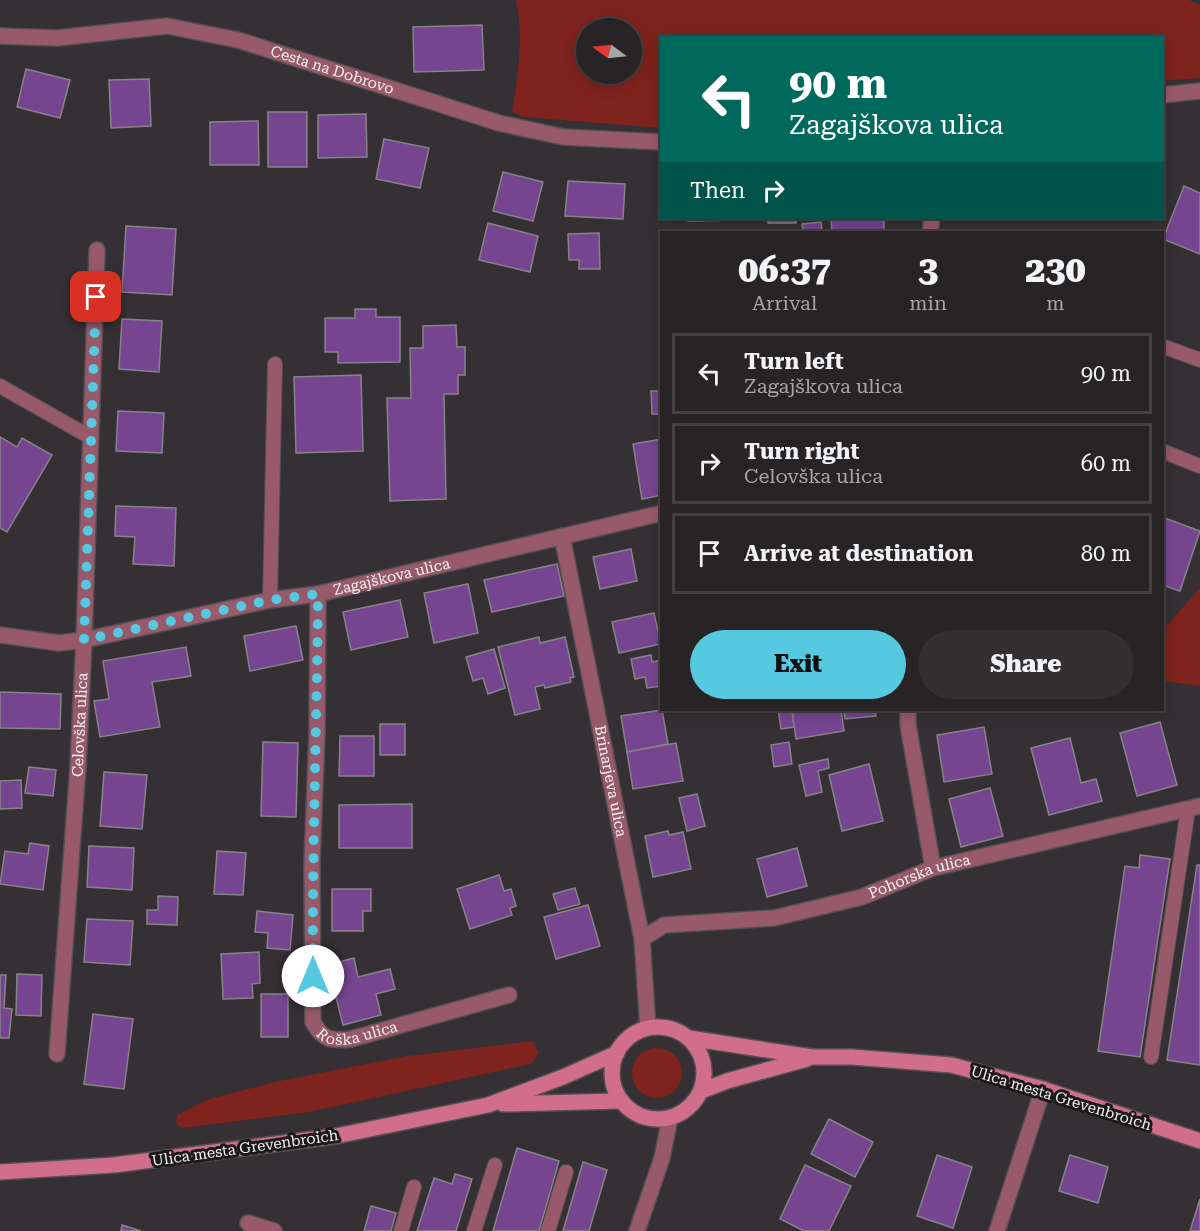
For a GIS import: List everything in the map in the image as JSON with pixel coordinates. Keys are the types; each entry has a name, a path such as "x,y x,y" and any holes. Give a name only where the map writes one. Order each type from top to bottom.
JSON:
{"street":[{"name":"Cesta na Dobrovo","path":"0,36 57,38 167,26 238,40 499,123 563,137 660,142"},
{"path":"1164,94 1200,91"},
{"name":"Celovška ulica","path":"57,1054 78,766 97,250"},
{"name":"Zagajškova ulica","path":"0,635 59,643 84,640 270,600 318,594 660,513"},
{"name":"Brinarjeva ulica","path":"562,536 642,939 648,1028"},
{"name":"Roška ulica","path":"318,594 317,733 312,863 313,1022 320,1035 333,1040 351,1039 509,995"},
{"path":"908,711 908,725 933,868"},
{"name":"Pohorska ulica","path":"642,939 664,925 774,918 862,897 933,868 1194,807"},
{"path":"662,1027 677,1030 689,1038 704,1063 704,1077 701,1091 688,1108 670,1118 657,1120 631,1111 621,1101 612,1078 612,1065 624,1042 634,1033 648,1028 662,1027"},
{"path":"689,1038 812,1057"},
{"path":"488,1105 563,1077 617,1053"},
{"path":"701,1091 812,1057"},
{"name":"Ulica mesta Grevenbroich","path":"812,1057 951,1065 1042,1089 1200,1141"},
{"path":"997,1231 1042,1089"},
{"path":"488,1105 621,1101"},
{"name":"Ulica mesta Grevenbroich","path":"0,1172 114,1165 266,1146 336,1136 488,1105"},
{"path":"637,1231 662,1158 670,1118"},
{"path":"248,1223 274,1231"}],"lane":[{"path":"1164,347 1200,360"},
{"path":"270,600 275,364"},
{"path":"0,386 90,437"},
{"path":"1164,452 1200,466"},
{"path":"1151,1057 1194,807"},
{"path":"474,1231 495,1165"},
{"path":"548,1231 566,1172"},
{"path":"401,1231 414,1187"}],"shaded area":[{"path":"516,0 1189,0 1200,5 1200,78 1164,81 1164,36 660,36 660,128 525,117 512,112 520,28"},
{"path":"1200,588 1200,686 1164,681 1164,626"},
{"path":"532,1041 539,1053 531,1064 309,1112 182,1128 176,1123 177,1115 209,1099 284,1080 408,1056"},
{"path":"662,1048 675,1055 681,1063 681,1083 675,1091 667,1097 652,1098 639,1091 633,1083 632,1068 639,1055 647,1049"}],"building":[{"path":"482,25 484,70 414,72 413,27"},
{"path":"26,69 70,80 60,118 17,107"},
{"path":"149,79 151,126 111,128 109,80"},
{"path":"268,112 307,112 307,167 268,167"},
{"path":"366,114 367,157 318,158 318,115"},
{"path":"258,121 259,165 210,165 210,122"},
{"path":"384,139 429,148 420,188 376,179"},
{"path":"503,172 543,182 533,221 493,211"},
{"path":"568,181 625,184 623,219 565,216"},
{"path":"1184,186 1200,193 1200,254 1164,239"},
{"path":"688,219 732,219 732,220 688,221"},
{"path":"768,219 796,219 796,223 768,223"},
{"path":"831,219 884,219 884,231 832,231"},
{"path":"821,222 822,231 803,231 802,224"},
{"path":"488,223 538,236 530,272 479,260"},
{"path":"126,226 176,229 172,295 122,292"},
{"path":"599,233 600,269 579,269 579,260 569,260 568,234"},
{"path":"355,309 376,309 376,317 400,317 400,362 338,363 338,352 325,352 325,318 355,318"},
{"path":"122,319 162,321 159,372 119,369"},
{"path":"456,325 457,347 465,347 465,375 458,375 458,394 444,394 446,499 390,501 387,398 411,398 410,348 423,348 423,326"},
{"path":"361,375 363,451 296,453 294,377"},
{"path":"651,391 660,391 660,414 652,414"},
{"path":"118,411 164,413 162,453 116,451"},
{"path":"0,437 17,447 22,438 52,455 7,532 0,528"},
{"path":"660,439 660,495 642,499 633,444"},
{"path":"116,506 176,508 174,566 133,564 135,537 115,536"},
{"path":"1164,518 1200,531 1180,591 1164,586"},
{"path":"631,549 637,581 600,589 593,557"},
{"path":"557,564 564,596 492,612 484,580"},
{"path":"468,584 478,633 434,643 424,593"},
{"path":"400,600 408,637 351,650 343,612"},
{"path":"654,613 660,644 619,653 612,622"},
{"path":"296,626 303,660 250,671 244,636"},
{"path":"539,637 540,643 565,637 574,677 570,678 571,682 545,688 544,685 535,687 540,709 515,715 498,647"},
{"path":"186,647 191,676 152,682 160,727 100,737 94,701 109,699 103,661"},
{"path":"494,649 505,688 488,694 483,678 473,681 466,657"},
{"path":"651,655 652,662 660,660 660,686 647,688 645,677 635,679 631,659"},
{"path":"0,692 61,694 60,729 0,728"},
{"path":"662,711 668,744 627,752 621,716"},
{"path":"778,711 792,711 794,727 781,729"},
{"path":"792,711 841,711 844,731 796,739"},
{"path":"844,711 875,711 876,716 845,719"},
{"path":"1160,722 1177,785 1137,796 1120,733"},
{"path":"380,724 405,724 405,755 380,755"},
{"path":"984,727 992,774 944,782 937,735"},
{"path":"340,736 374,736 374,776 339,776"},
{"path":"1070,738 1081,783 1096,779 1102,801 1049,815 1031,748"},
{"path":"263,742 298,743 296,817 261,816"},
{"path":"789,742 792,764 774,767 771,745"},
{"path":"676,743 683,781 633,789 627,752"},
{"path":"828,759 829,768 818,771 822,792 806,796 799,765"},
{"path":"869,764 883,821 842,831 829,775"},
{"path":"29,767 56,770 53,796 25,793"},
{"path":"104,772 147,775 142,829 100,826"},
{"path":"21,780 22,808 0,809 0,781"},
{"path":"990,788 1003,836 961,847 949,799"},
{"path":"697,794 705,826 687,831 679,798"},
{"path":"412,804 412,848 339,848 339,805"},
{"path":"668,831 669,835 683,832 691,869 653,877 645,836"},
{"path":"30,843 49,846 43,890 0,884 5,851 28,854"},
{"path":"89,846 134,848 132,890 87,887"},
{"path":"797,848 807,886 767,897 757,859"},
{"path":"217,851 246,853 243,895 214,894"},
{"path":"1140,855 1170,859 1140,1057 1098,1051 1125,866 1139,868"},
{"path":"1197,865 1200,865 1200,1065 1167,1060"},
{"path":"499,875 504,891 511,889 516,906 510,908 512,915 470,929 457,889"},
{"path":"575,888 580,904 558,910 553,894"},
{"path":"332,889 371,889 371,911 363,911 363,931 332,931"},
{"path":"158,896 178,897 177,925 147,924 147,910 158,910"},
{"path":"588,905 600,946 556,959 544,917"},
{"path":"257,911 293,915 290,950 267,948 268,933 255,932"},
{"path":"87,919 133,921 130,965 84,962"},
{"path":"259,952 260,983 252,984 253,998 223,999 221,954"},
{"path":"354,958 358,977 390,969 395,989 376,994 381,1015 343,1025 328,965"},
{"path":"17,974 42,975 41,1016 16,1015"},
{"path":"0,975 6,975 4,1008 12,1009 9,1038 0,1038"},
{"path":"261,994 288,994 288,1037 261,1037"},
{"path":"93,1014 133,1019 124,1089 84,1084"},
{"path":"829,1119 873,1142 855,1177 811,1154"},
{"path":"517,1148 559,1161 539,1231 493,1231"},
{"path":"937,1155 972,1167 953,1228 917,1216"},
{"path":"1070,1155 1108,1167 1098,1203 1059,1191"},
{"path":"583,1162 607,1170 589,1231 563,1231"},
{"path":"805,1165 851,1186 829,1231 804,1231 780,1219"},
{"path":"455,1174 472,1179 456,1231 417,1231 434,1178 452,1184"},
{"path":"1200,1199 1200,1231 1190,1231"},
{"path":"371,1206 396,1213 391,1231 364,1231"},
{"path":"122,1225 141,1231 121,1231"}],"route":[{"path":"96,297 84,640 270,600 318,594 317,733 312,863 313,976"}]}
